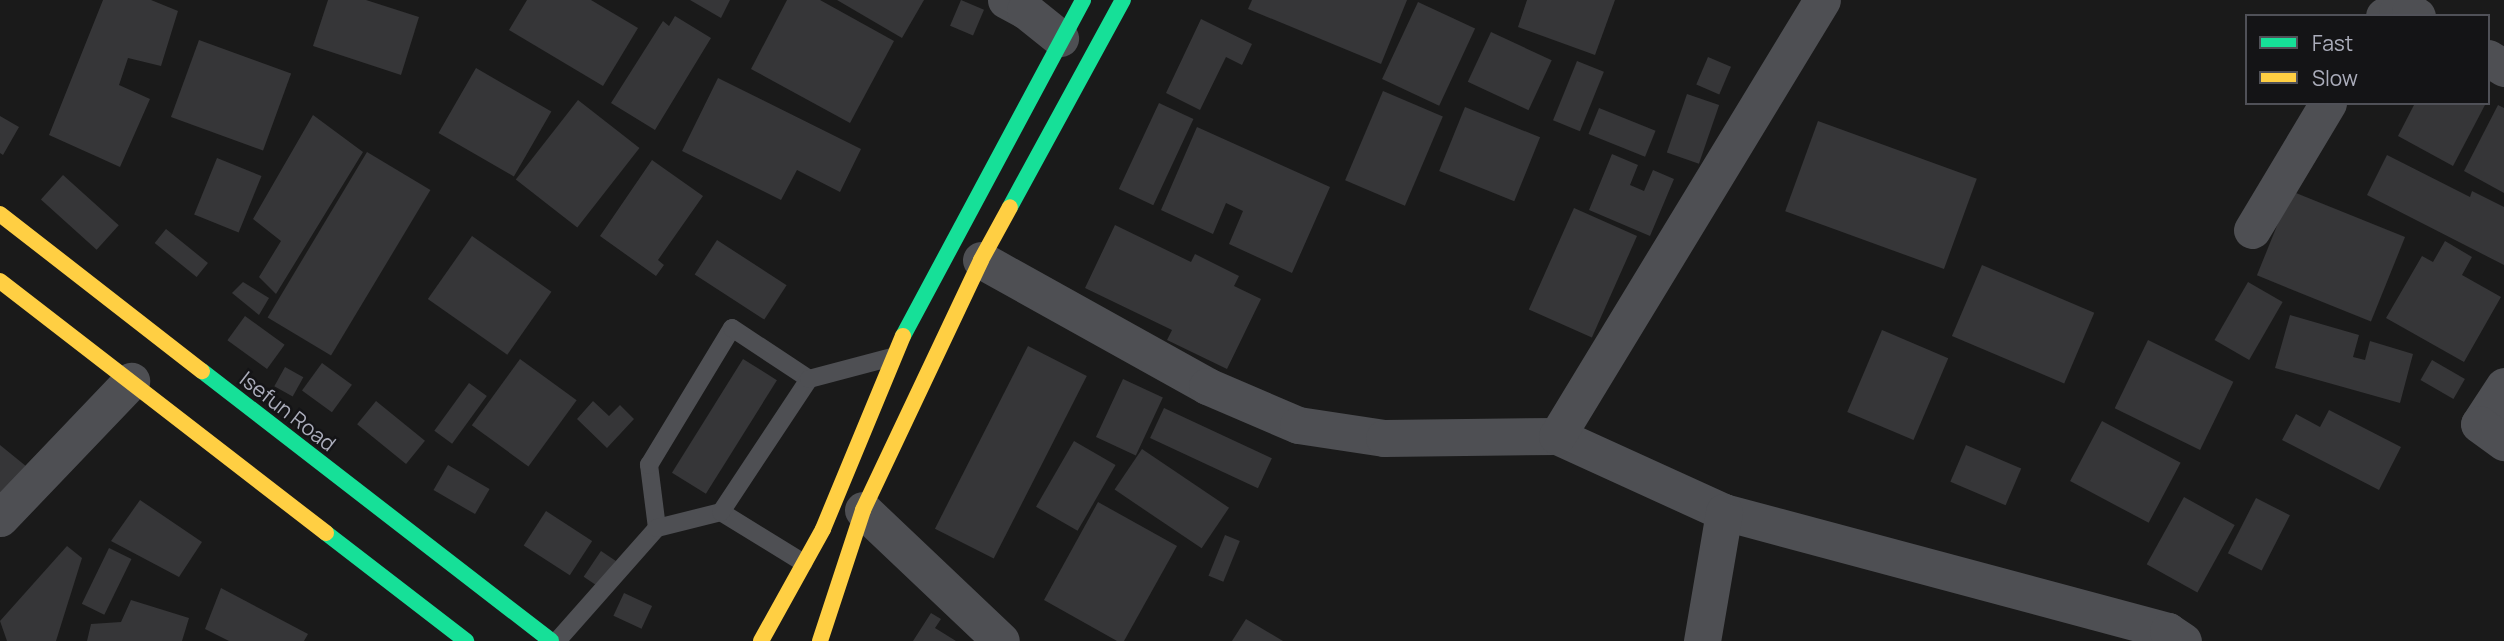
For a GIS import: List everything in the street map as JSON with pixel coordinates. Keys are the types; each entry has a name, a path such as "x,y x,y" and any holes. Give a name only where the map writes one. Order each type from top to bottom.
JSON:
{"street":[{"path":"1006,0 1025,10 1059,37"},
{"path":"761,641 823,528 892,357 1059,37 1083,0"},
{"path":"820,641 863,510 981,260 1123,0"},
{"path":"1557,436 1822,0"},
{"path":"2252,230 2327,105"},
{"name":"Isefun Road","path":"0,214 551,641"},
{"path":"981,260 1207,386 1298,425 1384,438 1557,436 1724,512 2168,631 2183,641"},
{"path":"0,281 466,641"},
{"path":"0,517 131,381"},
{"path":"2504,386 2479,424 2504,442"},
{"path":"863,510 1001,641"},
{"path":"1702,641 1724,512"}],"lane":[{"path":"657,528 649,465 732,328 810,379"},
{"path":"556,641 657,528 721,512 810,379 892,357"},
{"path":"721,512 804,564"}],"building":[{"path":"103,0 151,0 178,11 161,66 128,58 119,85 150,99 120,167 49,135"},
{"path":"328,0 366,0 419,17 401,75 313,46"},
{"path":"527,0 591,0 638,28 603,86 509,30"},
{"path":"690,0 730,0 721,18"},
{"path":"787,0 820,0 894,41 850,123 751,69"},
{"path":"837,0 924,0 902,38"},
{"path":"961,0 984,10 973,36 950,26"},
{"path":"1252,0 1407,0 1381,64 1248,9"},
{"path":"1527,0 1615,0 1595,55 1518,27"},
{"path":"1418,2 1475,29 1439,106 1382,79"},
{"path":"675,16 711,38 655,130 611,103 663,21 669,26"},
{"path":"1201,19 1252,44 1242,65 1226,57 1200,110 1166,93"},
{"path":"1491,32 1552,60 1528,110 1468,82"},
{"path":"199,40 291,74 263,151 171,117"},
{"path":"1708,57 1731,67 1719,94 1696,85"},
{"path":"1577,61 1604,72 1580,131 1553,120"},
{"path":"476,68 551,112 514,176 438,133"},
{"path":"718,78 861,149 840,192 797,170 781,200 682,151"},
{"path":"1383,91 1443,116 1405,206 1345,180"},
{"path":"1687,94 1719,105 1699,164 1667,153"},
{"path":"578,100 639,148 577,228 516,180"},
{"path":"1159,103 1193,119 1153,205 1119,189"},
{"path":"2414,105 2485,105 2453,166 2398,136"},
{"path":"2498,105 2504,108 2504,193 2464,171"},
{"path":"1465,107 1540,137 1514,201 1439,171"},
{"path":"1599,108 1656,131 1645,157 1589,134"},
{"path":"313,115 363,152 276,294 259,277 281,241 253,219"},
{"path":"0,116 19,127 3,155 0,153"},
{"path":"1818,121 1977,179 1944,269 1785,211"},
{"path":"1197,127 1330,187 1292,273 1229,244 1243,211 1226,203 1213,234 1161,210"},
{"path":"367,152 430,190 331,356 268,317"},
{"path":"1612,154 1638,165 1630,185 1644,191 1653,170 1674,179 1650,236 1589,210"},
{"path":"2387,155 2470,197 2472,191 2504,207 2504,265 2367,195"},
{"path":"217,158 262,176 239,233 194,215"},
{"path":"652,160 703,196 658,260 664,265 656,276 600,236"},
{"path":"63,175 119,225 97,250 41,200"},
{"path":"2291,191 2405,237 2371,321 2257,275"},
{"path":"1574,208 1637,236 1592,337 1529,309"},
{"path":"1115,225 1191,262 1195,254 1239,276 1234,286 1261,299 1227,369 1167,340 1172,330 1085,288"},
{"path":"166,229 208,263 197,277 155,243"},
{"path":"472,236 551,292 507,355 428,299"},
{"path":"717,240 787,285 764,320 695,274"},
{"path":"2445,241 2472,257 2462,275 2501,297 2464,362 2386,318 2422,256 2433,262"},
{"path":"1982,265 2094,313 2064,384 1952,336"},
{"path":"243,282 269,298 259,315 232,293"},
{"path":"2248,282 2283,302 2249,360 2214,340"},
{"path":"2290,315 2359,335 2353,357 2365,360 2370,341 2413,354 2400,403 2275,368"},
{"path":"245,316 285,345 267,369 227,340"},
{"path":"1882,330 1948,358 1914,440 1847,412"},
{"path":"2148,340 2233,382 2200,450 2115,408"},
{"path":"1028,346 1087,376 994,559 935,529"},
{"path":"520,359 577,400 528,466 472,425"},
{"path":"743,359 777,380 706,494 672,473"},
{"path":"2432,360 2465,379 2453,399 2420,380"},
{"path":"322,363 352,385 332,412 302,391"},
{"path":"285,367 303,377 293,396 274,386"},
{"path":"1123,379 1163,398 1136,456 1096,437"},
{"path":"469,383 487,396 452,444 434,431"},
{"path":"376,401 425,441 406,464 357,424"},
{"path":"593,401 609,416 620,405 634,419 607,448 577,419"},
{"path":"1164,408 1272,458 1258,488 1150,438"},
{"path":"2329,410 2401,447 2379,490 2282,440 2296,414 2320,427"},
{"path":"2102,421 2181,463 2149,523 2070,481"},
{"path":"1074,441 1116,465 1078,531 1036,507"},
{"path":"0,445 32,471 0,510"},
{"path":"1966,445 2021,468 2006,505 1950,482"},
{"path":"1142,449 1229,508 1202,548 1115,490"},
{"path":"448,465 490,489 475,514 434,490"},
{"path":"2184,497 2235,525 2197,592 2147,564"},
{"path":"2256,498 2290,515 2262,570 2228,553"},
{"path":"140,500 202,542 179,577 111,541"},
{"path":"1098,502 1177,546 1124,641 1117,641 1044,600"},
{"path":"546,511 592,541 570,575 524,545"},
{"path":"1225,535 1240,541 1223,582 1209,576"},
{"path":"67,546 82,558 56,641 7,641 0,621"},
{"path":"109,548 131,559 104,615 82,604"},
{"path":"601,551 616,561 599,587 584,577"},
{"path":"221,588 308,634 304,641 229,641 205,629"},
{"path":"624,593 652,606 642,629 613,616"},
{"path":"131,600 189,618 182,641 87,641 91,624 121,622"},
{"path":"931,613 941,619 935,628 956,641 913,641"},
{"path":"1246,619 1283,641 1232,641"}],"traffic: fast":[{"path":"903,336 1083,0"},
{"path":"1010,207 1123,0"},
{"path":"202,371 551,641"},
{"path":"326,533 466,641"}],"traffic: slow":[{"path":"820,641 863,510 981,260 1010,207"},
{"path":"0,214 202,371"},
{"path":"0,281 326,533"},
{"path":"761,641 823,529 903,336"}]}
